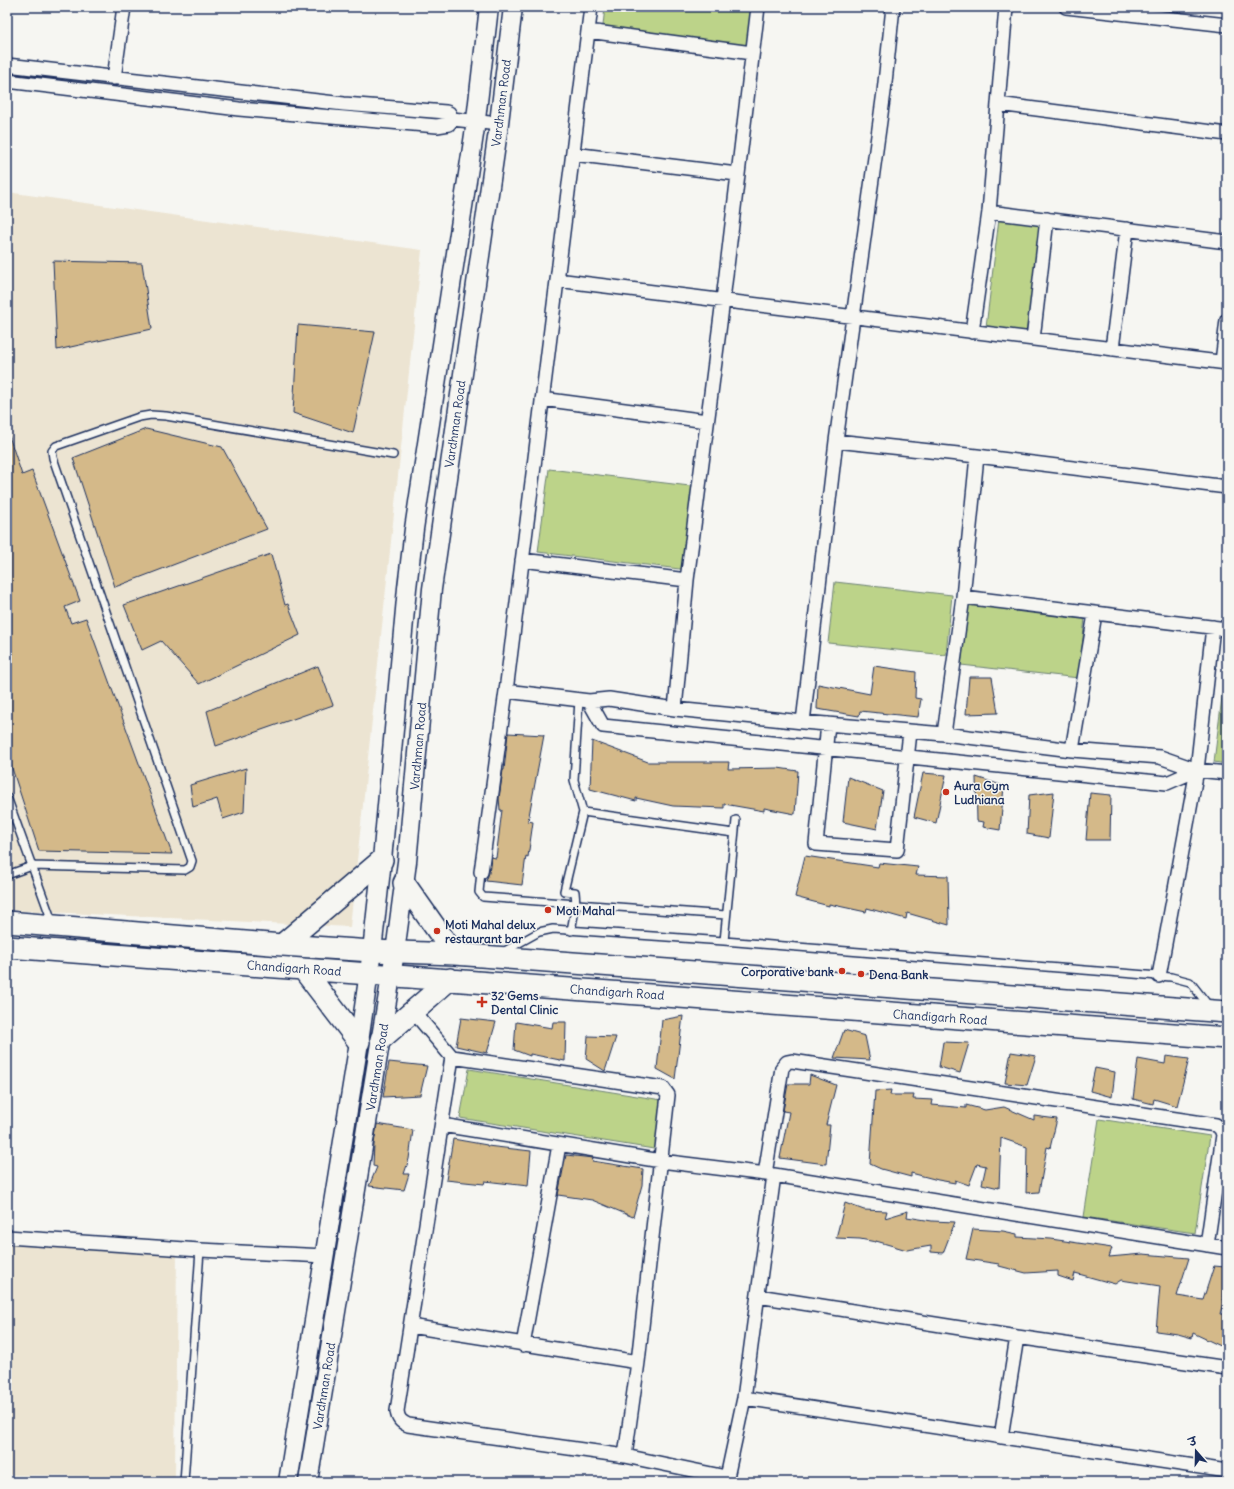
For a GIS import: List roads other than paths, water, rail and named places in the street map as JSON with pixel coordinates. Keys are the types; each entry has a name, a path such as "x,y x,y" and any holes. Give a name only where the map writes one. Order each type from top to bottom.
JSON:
{"main road":[{"path":"282,945 382,860"},
{"path":"404,883 454,954"},
{"name":"Chandigarh Road","path":"7,922 282,945 372,951 454,954 1219,1011"},
{"name":"Chandigarh Road","path":"7,947 1227,1038"},
{"path":"302,969 359,1042"},
{"path":"381,1039 450,979"}],"street":[{"path":"114,78 124,7"},
{"name":"Vardhman Road","path":"288,1482 369,974 382,860 407,588 414,529 476,121 489,7"},
{"name":"Vardhman Road","path":"308,1482 396,952 432,589 499,124 513,7"},
{"path":"481,872 506,691 591,7"},
{"path":"675,709 687,580 723,300 758,7"},
{"path":"803,722 836,440 884,92 893,7"},
{"path":"972,332 989,212 1006,7"},
{"path":"1066,7 1227,25"},
{"path":"588,32 752,53"},
{"path":"7,65 344,104 446,112 449,113 452,119"},
{"path":"7,80 247,110 437,126 449,124 452,119"},
{"path":"998,104 1227,134"},
{"path":"452,119 499,124"},
{"path":"573,154 737,174"},
{"path":"989,212 1227,242"},
{"path":"1033,339 1047,219"},
{"path":"1112,349 1127,229"},
{"path":"557,280 1224,363 1227,320"},
{"path":"542,399 707,421"},
{"path":"836,440 1227,487"},
{"path":"944,734 963,597 977,456"},
{"path":"522,560 687,580"},
{"path":"963,597 1227,629"},
{"path":"1072,750 1095,614"},
{"path":"1159,976 1197,770 1213,627"},
{"path":"506,691 584,700 609,699 675,709 944,734 1072,750 1160,757 1197,770 1227,773"},
{"path":"584,700 603,726 1167,783 1197,770"},
{"path":"828,724 816,844 897,850 910,732"},
{"path":"412,1011 452,1057 663,1088 668,1095 638,1362 625,1456"},
{"path":"452,1057 397,1411 398,1417 402,1422 408,1425 625,1456 726,1479 744,1398 758,1296 769,1175 782,1068 787,1062 792,1061 1216,1125 1221,1129 1223,1135 1207,1245"},
{"path":"442,1125 661,1162 769,1175 1227,1248"},
{"path":"523,1344 559,1145"},
{"path":"7,1237 200,1250 325,1256"},
{"path":"758,1296 1017,1337 1227,1368"},
{"path":"410,1326 638,1362"},
{"path":"1001,1437 1017,1337"},
{"path":"744,1398 1227,1471"}],"lane":[{"path":"7,875 32,866 185,870 190,868 192,861 53,458 52,451 56,446 139,417 151,415 393,455"},
{"path":"571,930 576,904 575,892 564,891 583,812 574,780 584,700"},
{"path":"7,797 54,926"},
{"path":"583,812 734,833"},
{"path":"724,941 736,820"},
{"path":"481,872 479,892 483,897 726,915"},
{"path":"494,957 545,930 571,930 724,941 1181,979 1190,982 1219,1011"},
{"path":"184,1482 200,1250"}],"place":[{"name":"Aura Gym Ludhiana","path":"946,792"},
{"name":"Moti Mahal","path":"548,910"},
{"name":"Moti Mahal delux restaurant bar","path":"437,931"},
{"name":"Corporative bank","path":"842,971"},
{"name":"Dena Bank","path":"861,974"},
{"name":"32 Gems Dental Clinic","path":"482,1002"}]}
